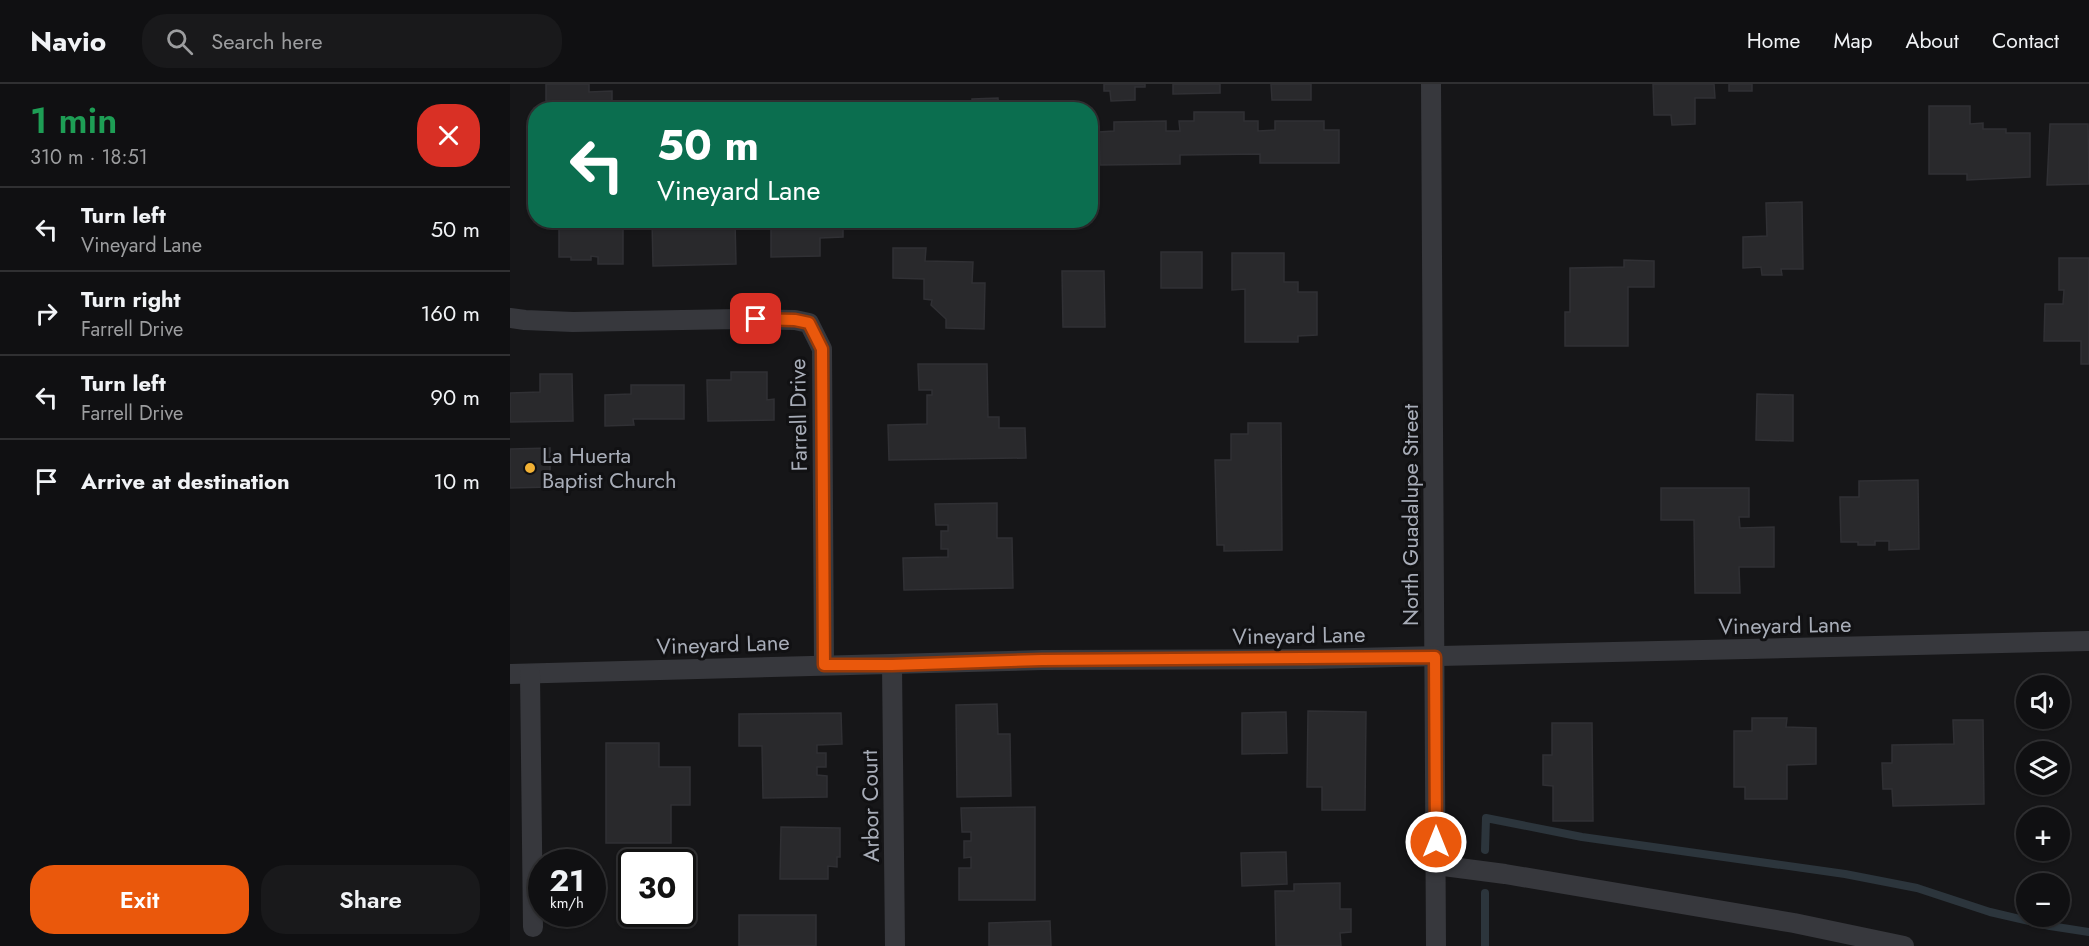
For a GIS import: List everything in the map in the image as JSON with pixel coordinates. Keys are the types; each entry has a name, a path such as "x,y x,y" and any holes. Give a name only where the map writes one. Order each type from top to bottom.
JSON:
{"street":[{"name":"North Guadalupe Street","path":"1431,84 1436,946"},
{"name":"Farrell Drive","path":"510,318 573,322 737,319 795,320 809,323 822,349 824,665"},
{"name":"Vineyard Lane","path":"510,674 1042,660 1435,657 2089,641"},
{"name":"Arbor Court","path":"892,665 896,946"},
{"path":"530,674 532,849"},
{"path":"1436,865 1485,871 1794,923 1904,946"}],"building":[{"path":"546,84 589,84 589,92 612,91 612,102 546,102"},
{"path":"1104,84 1145,84 1145,87 1135,87 1135,100 1111,101 1110,91 1104,91"},
{"path":"1173,84 1220,84 1220,93 1173,94"},
{"path":"1271,84 1311,84 1311,100 1272,100"},
{"path":"1653,84 1714,84 1715,98 1695,98 1695,124 1672,125 1671,115 1654,115"},
{"path":"1729,84 1752,84 1752,91 1729,91"},
{"path":"998,98 998,102 972,102 972,99"},
{"path":"1929,106 1970,106 1970,124 1983,123 1983,129 2006,129 2006,133 2030,133 2030,177 1967,180 1967,174 1929,174"},
{"path":"1194,112 1244,112 1244,121 1258,121 1258,131 1275,130 1275,121 1324,121 1324,130 1339,130 1339,163 1260,163 1260,154 1180,155 1180,164 1100,165 1099,132 1114,131 1114,122 1166,121 1166,131 1180,131 1179,121 1194,121"},
{"path":"2050,124 2088,124 2089,184 2047,185"},
{"path":"1802,202 1803,269 1781,269 1782,275 1762,275 1761,267 1743,268 1743,237 1767,236 1766,203"},
{"path":"559,228 623,228 623,264 598,264 598,257 591,256 591,260 571,260 571,257 559,257"},
{"path":"652,228 735,228 736,264 653,266"},
{"path":"771,228 843,228 843,237 820,238 820,256 771,257"},
{"path":"893,248 926,248 925,261 973,262 972,283 985,283 984,329 946,328 946,319 931,305 932,300 924,299 924,279 893,278"},
{"path":"1161,252 1202,252 1202,288 1161,288"},
{"path":"1232,253 1284,253 1284,282 1298,282 1298,292 1317,292 1317,335 1298,336 1298,342 1245,342 1245,289 1232,290"},
{"path":"2059,258 2089,258 2089,364 2081,364 2081,341 2044,341 2045,304 2063,304 2064,290 2059,290"},
{"path":"1624,260 1654,261 1654,287 1628,287 1628,346 1565,346 1565,312 1570,312 1570,268 1624,267"},
{"path":"1062,271 1104,271 1105,327 1063,327"},
{"path":"918,364 987,364 988,417 999,417 999,428 1025,428 1026,458 889,460 888,425 927,424 927,395 932,395 932,390 919,390"},
{"path":"731,372 767,372 767,400 774,399 774,420 708,421 707,380 731,380"},
{"path":"540,374 572,374 573,421 510,422 510,393 540,392"},
{"path":"631,385 684,385 684,419 633,419 634,425 605,426 605,395 631,394"},
{"path":"1757,394 1793,395 1793,441 1756,440"},
{"path":"1248,423 1281,423 1282,550 1224,551 1224,545 1217,545 1215,460 1231,460 1231,434 1248,434"},
{"name":"La Huerta Baptist Church","path":"550,448 550,487 510,488 510,449"},
{"path":"1918,480 1919,549 1889,550 1889,541 1875,541 1875,545 1841,542 1840,497 1859,497 1859,481"},
{"path":"1661,488 1749,488 1749,517 1739,517 1740,528 1774,527 1774,567 1739,567 1740,593 1695,593 1694,520 1661,520"},
{"path":"997,503 997,538 1012,538 1013,588 904,590 903,558 948,557 948,549 941,549 941,531 948,531 948,525 936,525 935,504"},
{"path":"997,704 998,734 1010,734 1011,796 957,797 956,705"},
{"path":"1308,711 1366,712 1365,810 1322,810 1322,787 1307,787"},
{"path":"1286,712 1287,753 1242,754 1242,713"},
{"path":"841,713 842,744 817,745 817,753 826,753 826,767 817,767 817,775 827,776 827,797 763,798 762,746 739,746 739,714"},
{"path":"1752,718 1787,718 1786,727 1816,728 1816,764 1787,765 1787,799 1745,799 1745,787 1734,787 1734,731 1752,731"},
{"path":"1953,720 1983,720 1984,804 1893,806 1892,789 1883,789 1882,763 1892,763 1892,745 1954,744"},
{"path":"1552,723 1592,723 1593,821 1553,821 1553,786 1543,785 1543,755 1552,755"},
{"path":"606,743 659,743 659,767 690,767 690,805 671,805 671,843 606,843"},
{"path":"1035,807 1035,900 959,900 959,868 971,868 971,857 964,858 964,841 971,841 971,832 962,832 961,808"},
{"path":"781,827 840,828 840,857 837,857 837,867 828,866 828,879 780,879"},
{"path":"1286,852 1287,884 1242,886 1241,853"},
{"path":"1340,883 1340,909 1351,909 1351,932 1340,933 1341,946 1276,946 1275,891 1294,891 1294,884"},
{"path":"739,915 816,915 816,946 739,946"},
{"path":"1050,921 1051,946 989,946 989,923"}],"waterway":[{"path":"1485,850 1486,818 1582,837 1845,874 1917,888 1990,912 2050,926 2089,932"},
{"path":"1485,893 1485,946"}],"place":[{"name":"La Huerta Baptist Church","path":"530,468"}],"route":[{"path":"756,319 795,320 809,323 822,349 824,665 1042,660 1435,657 1436,842"}]}
